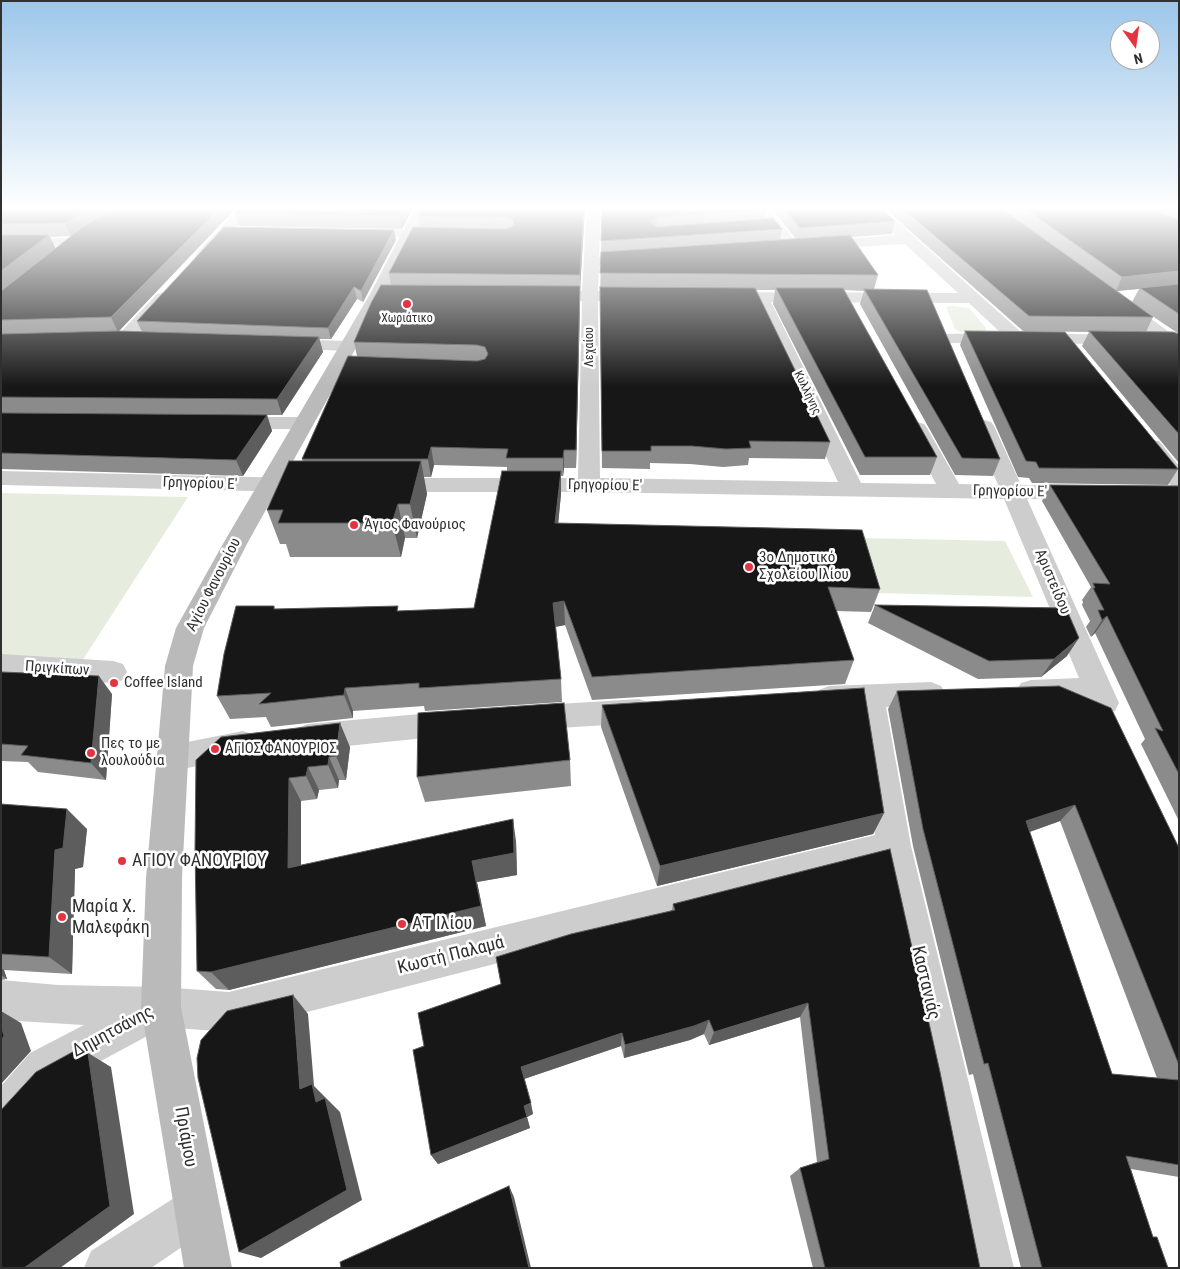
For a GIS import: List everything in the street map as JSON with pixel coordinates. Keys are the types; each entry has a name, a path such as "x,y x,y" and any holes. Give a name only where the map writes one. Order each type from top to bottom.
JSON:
{"street":[{"name":"Αγίου Φανουρίου","path":"161,1007 164,878 179,666 190,628 303,424 387,294 397,267"},
{"name":"Λεχαίου","path":"589,486 591,267"},
{"path":"938,267 1017,338"},
{"path":"124,339 171,289"},
{"path":"1131,296 1108,295 1176,342"},
{"path":"532,296 655,296"},
{"path":"702,297 760,297 851,306 929,298 970,298"},
{"name":"Κυλλήνης","path":"760,297 853,490"},
{"path":"929,298 950,347 1017,338 1176,342"},
{"path":"1063,338 1081,361"},
{"path":"105,339 143,339"},
{"path":"269,343 345,360"},
{"name":"Αριστείδου","path":"978,411 1097,689 1118,733"},
{"path":"910,415 952,491"},
{"path":"216,423 303,424"},
{"path":"1136,428 1179,481"},
{"name":"Γρηγορίου Ε'","path":"1,478 267,486 316,485"},
{"name":"Γρηγορίου Ε'","path":"364,485 589,486 1101,494"},
{"name":"Πριγκίπων","path":"1,665 113,672"},
{"path":"1008,692 1097,689"},
{"path":"800,700 958,693"},
{"name":"Καστανιάς","path":"869,696 894,846 990,1268"},
{"path":"172,758 238,745 419,725 663,709"},
{"name":"Κωστή Παλαμά","path":"1,1000 58,1005 161,1007 229,1012 894,846"},
{"name":"Δημητσάνης","path":"1,1119 45,1068 161,1007"},
{"name":"Πριάμου","path":"161,1007 208,1268"},
{"path":"108,1268 198,1209"}],"shaded area":[{"path":"946,307 969,308 986,328 986,331 981,333 961,332 955,329"},
{"path":"1,493 188,497 82,661 1,655"},
{"path":"860,538 1005,541 1033,597 877,593"}],"building":[{"path":"31,267 161,267 111,317 1,320 1,291"},
{"path":"187,267 374,267 361,291 354,287 328,328 137,321"},
{"path":"392,267 580,267 580,275 389,273"},
{"path":"600,267 873,267 878,275 600,273"},
{"path":"972,267 1084,267 1153,317 1029,316"},
{"path":"1108,267 1179,267 1179,271 1122,277"},
{"path":"1179,284 1179,314 1140,288"},
{"path":"381,285 580,286 576,450 564,450 563,458 506,458 508,449 431,447 428,459 302,459 348,356 477,361 485,359 488,354 485,347 477,345 354,342"},
{"path":"600,287 755,288 830,442 749,441 751,448 651,446 651,451 602,451"},
{"path":"776,288 843,288 937,457 865,457"},
{"path":"864,289 927,290 1000,459 962,458"},
{"path":"117,331 319,337 277,399 1,397 1,334"},
{"path":"965,331 1065,332 1178,469 1039,468 1036,462 1026,461"},
{"path":"1089,331 1173,332 1179,334 1179,434"},
{"path":"1,413 267,415 236,460 1,453"},
{"path":"289,461 421,461 410,504 398,504 392,523 278,523 283,510 267,510"},
{"path":"502,471 561,471 555,523 862,530 880,589 828,587 854,660 592,677 564,601 553,603 561,679 419,688 419,683 345,688 344,695 259,704 271,693 217,696 224,654 236,606 274,606 274,609 398,606 397,611 474,608"},
{"path":"1050,485 1179,486 1179,774 1155,728 1163,731 1107,616 1102,620 1098,610 1104,610 1093,588 1095,588 1093,583 1110,584"},
{"path":"875,605 1066,608 1079,638 1054,659 989,661"},
{"path":"1,672 99,676 91,763 21,755 28,746 1,744"},
{"path":"1059,686 1111,708 1179,848 1179,1065 1075,805 1026,821 1112,1074 1179,1080 1179,1165 1126,1156 1153,1237 1157,1237 1168,1268 1042,1268 988,1063 984,1064 923,829 897,691"},
{"path":"864,688 884,813 660,866 602,705"},
{"path":"564,703 570,760 417,777 418,713"},
{"path":"340,723 336,756 329,757 328,765 308,767 306,776 289,778 288,868 513,819 514,853 472,861 481,906 211,972 197,971 196,760 221,737"},
{"path":"1,804 67,809 63,848 55,850 49,957 1,954"},
{"path":"890,849 940,1072 980,1268 825,1268 800,1168 829,1159 808,1003 714,1032 709,1020 625,1045 622,1033 521,1067 531,1103 524,1106 527,1117 431,1155 413,1050 424,1046 418,1013 501,984 496,957 571,934 675,910 673,904"},
{"path":"293,995 300,1089 312,1084 316,1102 325,1098 347,1190 239,1252 198,1078 197,1058 201,1040 227,1011"},
{"path":"1,1026 4,1036 1,1040"},
{"path":"78,1049 88,1053 110,1206 24,1268 1,1268 1,1110 36,1072"},
{"path":"509,1186 529,1268 341,1268 340,1262"}],"place":[{"name":"Χωριάτικο","path":"407,304"},
{"name":"Άγιος Φανούριος","path":"354,525"},
{"name":"3ο Δημοτικό Σχολείου Ιλίου","path":"749,567"},
{"name":"Coffee Island","path":"114,683"},
{"name":"ΑΓΙΟΣ ΦΑΝΟΥΡΙΟΣ","path":"215,749"},
{"name":"Πες το με λουλούδια","path":"91,753"},
{"name":"ΑΓΙΟΥ ΦΑΝΟΥΡΙΟΥ","path":"122,861"},
{"name":"Μαρία Χ. Μαλεφάκη","path":"62,917"},
{"name":"ΑΤ Ιλίου","path":"402,924"}]}
